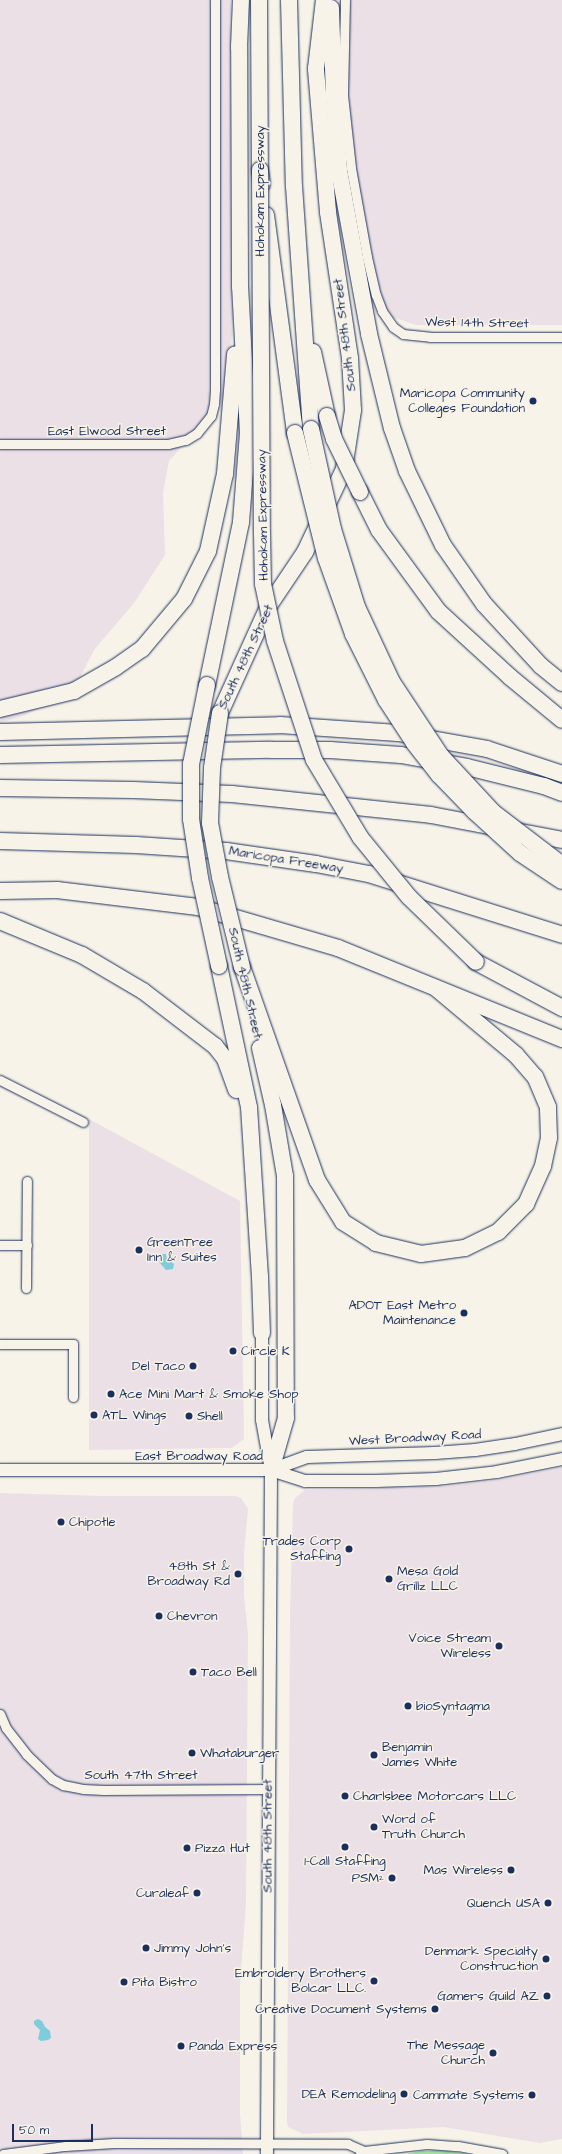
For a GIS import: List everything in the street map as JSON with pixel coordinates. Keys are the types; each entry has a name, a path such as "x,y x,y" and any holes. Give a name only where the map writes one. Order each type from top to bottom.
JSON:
{"highway":[{"name":"South 48th Street","path":"241,0 239,48 240,287 248,433 241,522 191,764 191,819 200,878 249,1107 260,1277 262,1333"},
{"name":"Hohokam Expressway","path":"259,0 262,533 264,584 275,641 314,760 360,837 409,897 476,962 562,1008"},
{"path":"289,0 294,186 311,429 333,529 357,608 392,682 441,756 493,812 562,865"},
{"name":"South 48th Street","path":"271,1470 286,1418 284,1176 273,1105 220,877 210,822 212,768 220,713 268,607 305,552 344,469 353,410 350,358 328,212 316,69 324,0"},
{"path":"331,0 334,98 340,170 369,334 392,428 407,472 443,545 484,604 541,666 562,683"},
{"path":"260,170 295,433 326,558 353,634 386,700 414,743 439,775 474,811 520,852 562,881"},
{"path":"0,709 74,691 116,667 142,649 184,599 208,552 225,474 240,287"},
{"path":"301,294 327,416 334,439 379,530 438,611 510,677 562,720"},
{"path":"0,732 280,725 398,733 487,748 562,774"},
{"path":"0,755 330,750 400,755 468,768 544,786 562,793"},
{"path":"0,788 133,790 232,794 431,815 562,840"},
{"name":"Maricopa Freeway","path":"0,841 136,845 226,851 316,864 369,874 562,935"},
{"path":"0,891 57,890 198,907 338,948 562,1039"},
{"path":"0,922 82,955 143,991 215,1046 225,1059 238,1098 249,1107"},
{"path":"242,967 317,1180 343,1222 376,1243 421,1254 465,1248 498,1232 526,1204 543,1166 549,1138 548,1107 536,1077 516,1055 436,988"}],"main road":[{"name":"South 48th Street","path":"262,1333 262,1420 271,1470 267,2149"},
{"name":"West Broadway Road","path":"271,1470 307,1457 435,1453 475,1450 515,1444 562,1434"},
{"name":"East Broadway Road","path":"0,1470 271,1470 305,1482 376,1481 436,1479 497,1472 562,1459"}],"street":[{"name":"East Elwood Street","path":"0,444 168,444 186,440 197,433 207,423 214,404 215,389 215,0"},
{"name":"West 14th Street","path":"345,0 343,95 351,168 359,218 376,295 382,311 393,327 403,334 430,337 562,337"},
{"path":"0,1080 83,1122"},
{"path":"26,1288 27,1181"},
{"path":"0,1245 27,1245"},
{"path":"0,1344 73,1344 73,1397"},
{"name":"South 47th Street","path":"0,1714 6,1728 26,1754 52,1779 63,1785 83,1789 104,1790 268,1789"},
{"path":"3,2154 65,2146 114,2143 267,2149 348,2144 362,2153 442,2144 502,2154"}],"shaded area":[{"path":"0,0 231,0 233,313 229,394 169,461 163,492 165,555 134,603 94,650 74,689 26,715 0,723"},
{"path":"340,0 562,0 562,325 416,325 392,317 373,291 340,148"},
{"path":"89,1119 240,1201 244,1439 232,1448 89,1450"},
{"path":"562,1467 562,2139 540,2143 444,2127 303,2134 288,2127 287,2123 290,1615 293,1504 295,1498 305,1490 446,1486 498,1480"},
{"path":"0,1493 102,1496 235,1496 241,1498 248,1509 244,1553 244,1595 248,1635 246,1903 240,1984 240,2113 243,2154 0,2154"}],"green space":[{"path":"441,2150 469,2154 407,2154 421,2151"}],"water":[{"path":"160,1254 166,1254 167,1259 174,1264 173,1269 166,1270 159,1262"},
{"path":"38,2019 42,2021 45,2027 50,2031 51,2038 48,2040 41,2041 38,2039 40,2030 34,2024 34,2021"}],"place":[{"name":"Maricopa Community Colleges Foundation","path":"533,401"},
{"name":"GreenTree Inn & Suites","path":"139,1250"},
{"name":"ADOT East Metro Maintenance","path":"464,1313"},
{"name":"Circle K","path":"233,1351"},
{"name":"Del Taco","path":"193,1366"},
{"name":"Ace Mini Mart & Smoke Shop","path":"111,1394"},
{"name":"ATL Wings","path":"94,1415"},
{"name":"Shell","path":"189,1416"},
{"name":"Chipotle","path":"61,1522"},
{"name":"Trades Corp Staffing","path":"349,1549"},
{"name":"48th St & Broadway Rd","path":"238,1574"},
{"name":"Mesa Gold Grillz LLC","path":"389,1579"},
{"name":"Chevron","path":"159,1616"},
{"name":"Voice Stream Wireless","path":"499,1646"},
{"name":"Taco Bell","path":"193,1672"},
{"name":"bioSyntagma","path":"408,1706"},
{"name":"Whataburger","path":"192,1753"},
{"name":"Benjamin James White","path":"374,1755"},
{"name":"Charlsbee Motorcars LLC","path":"345,1796"},
{"name":"Word of Truth Church","path":"374,1827"},
{"name":"1-Call Staffing","path":"345,1847"},
{"name":"Pizza Hut","path":"187,1848"},
{"name":"Mas Wireless","path":"511,1870"},
{"name":"PSM²","path":"392,1878"},
{"name":"Curaleaf","path":"197,1893"},
{"name":"Quench USA","path":"548,1903"},
{"name":"Jimmy John's","path":"146,1948"},
{"name":"Denmark Specialty Construction","path":"546,1959"},
{"name":"Embroidery Brothers Bolcar LLC.","path":"374,1981"},
{"name":"Pita Bistro","path":"124,1982"},
{"name":"Gamers Guild AZ","path":"547,1996"},
{"name":"Creative Document Systems","path":"435,2009"},
{"name":"Panda Express","path":"181,2046"},
{"name":"The Message Church","path":"493,2053"},
{"name":"DEA Remodeling","path":"404,2094"},
{"name":"Cammate Systems","path":"532,2095"}]}
